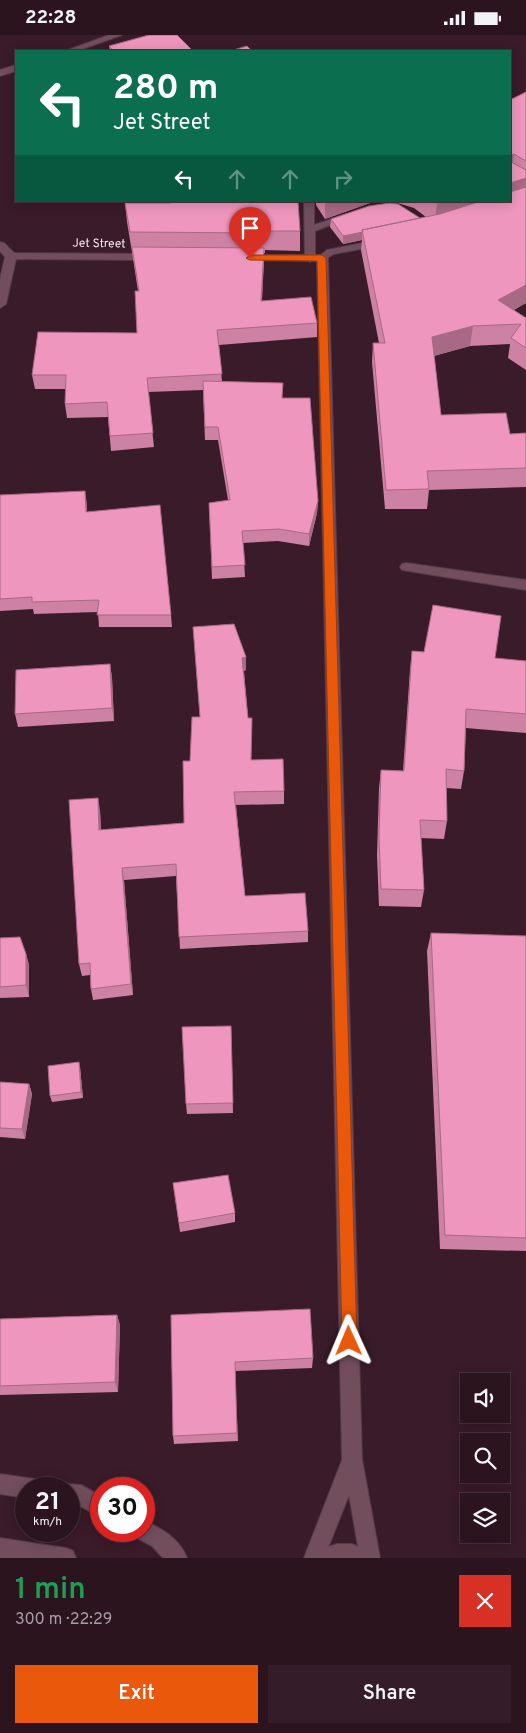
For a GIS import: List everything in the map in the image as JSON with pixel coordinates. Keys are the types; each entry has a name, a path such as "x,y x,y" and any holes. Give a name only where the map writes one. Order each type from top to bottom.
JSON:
{"street":[{"path":"0,245 11,255 0,304"},
{"name":"Jet Street","path":"11,255 161,257"},
{"path":"230,258 316,258 352,1459 370,1558"},
{"path":"314,1558 352,1459"},
{"path":"0,1484 15,1486"},
{"path":"155,1537 177,1558"},
{"path":"0,1549 66,1558"},
{"path":"322,1558 331,1554 352,1554 362,1558"}],"lane":[{"path":"72,50 118,35"},
{"path":"0,73 15,68"},
{"path":"309,202 309,231 316,258 331,252 387,241"},
{"path":"309,231 359,213"},
{"path":"406,567 526,585"}],"building":[{"path":"149,35 177,35 192,50 113,50 109,46"},
{"path":"247,46 251,50 233,50"},
{"path":"526,92 526,161 514,154 511,155 511,100"},
{"path":"511,162 526,170 526,178 511,183"},
{"path":"526,187 526,285 498,300 526,318 526,348 511,338 521,324 473,326 432,337 441,415 506,413 510,434 526,433 526,468 427,471 429,489 386,490 373,343 385,343 362,230 440,214 478,202 511,202 511,192"},
{"path":"298,202 300,231 265,231 265,233 130,232 125,203"},
{"path":"390,203 398,204 420,218 362,230 363,232 343,236 331,219 369,206"},
{"path":"132,247 264,248 261,301 311,297 317,323 217,330 222,374 147,378 153,433 110,436 107,402 65,404 66,375 32,375 38,332 137,333 135,291 139,291"},
{"path":"203,381 283,383 282,398 310,398 318,501 309,534 279,529 242,531 245,565 212,567 209,503 230,500 218,427 205,427"},
{"path":"85,491 86,512 160,505 171,615 97,615 99,600 32,602 32,597 0,599 0,495"},
{"path":"433,605 501,616 495,658 526,661 526,714 466,709 464,771 446,769 447,821 420,820 424,890 381,889 379,837 381,770 404,771 412,651 424,652"},
{"path":"234,624 246,657 242,658 248,718 252,718 251,760 283,759 284,791 234,792 245,896 305,893 308,931 179,937 176,864 122,868 131,984 91,989 90,963 79,964 69,800 98,798 99,830 184,823 183,761 190,761 192,717 200,717 193,627"},
{"path":"110,664 112,708 15,714 16,670"},
{"path":"431,933 526,936 526,1238 445,1235"},
{"path":"20,937 26,954 26,985 0,987 0,938"},
{"path":"231,1026 233,1103 186,1104 182,1027"},
{"path":"79,1062 81,1092 50,1096 48,1066"},
{"path":"0,1082 29,1084 22,1129 0,1128"},
{"path":"228,1175 235,1213 179,1223 173,1183"},
{"path":"310,1309 313,1358 235,1362 237,1433 173,1436 171,1315"},
{"path":"117,1315 115,1382 0,1386 0,1319"}],"route":[{"path":"250,258 322,258 349,1341"}]}
